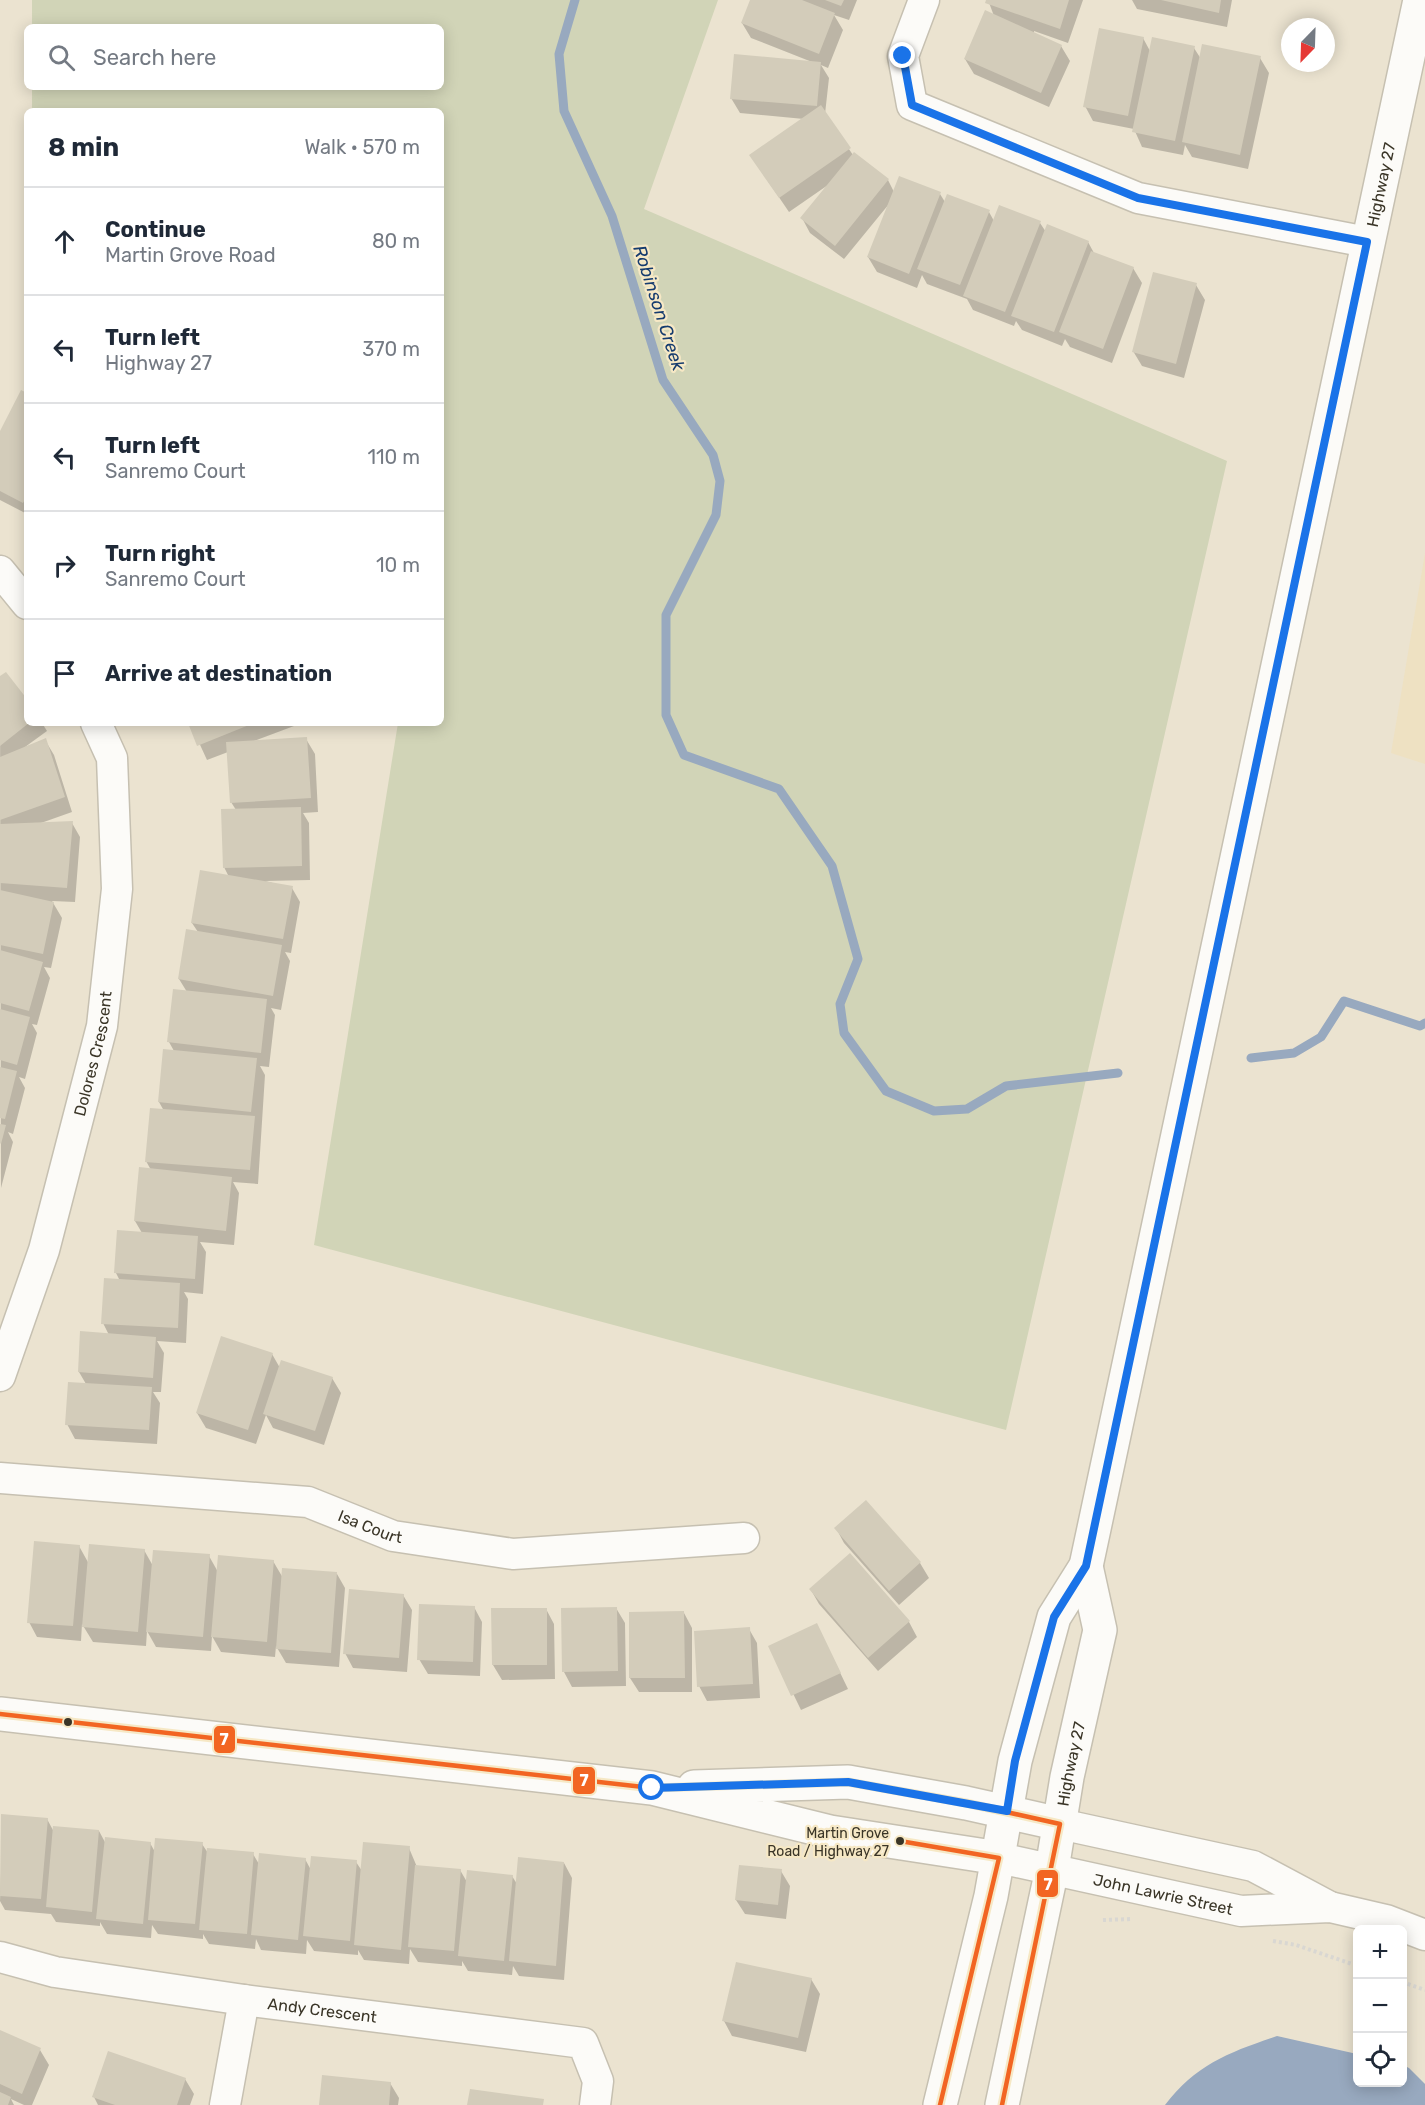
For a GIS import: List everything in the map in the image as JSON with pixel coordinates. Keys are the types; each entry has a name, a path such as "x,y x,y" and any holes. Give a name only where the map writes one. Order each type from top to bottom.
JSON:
{"main road":[{"name":"Highway 27","path":"940,2105 999,1858 1015,1761 1054,1617 1086,1566 1420,0"},
{"name":"Highway 27","path":"1002,2105 1052,1869 1067,1777 1100,1630 1086,1566"},
{"path":"0,1714 652,1788 830,1832 999,1858"},
{"path":"652,1788 848,1782 1007,1811 1060,1824"}],"street":[{"path":"924,0 903,56 912,105 1138,198 1367,242"},
{"path":"0,571 24,600"},
{"name":"Dolores Crescent","path":"0,1376 45,1250 102,1026 117,889 112,758 97,726"},
{"name":"Isa Court","path":"0,1478 308,1502 393,1536 513,1554 744,1538"},
{"name":"John Lawrie Street","path":"1060,1824 1253,1866 1330,1908"},
{"name":"John Lawrie Street","path":"999,1858 1241,1911 1330,1908 1386,1920 1425,1935"},
{"name":"Andy Crescent","path":"0,1957 55,1971 244,2000 583,2043 598,2081 595,2105"},
{"path":"225,2105 244,2000"}],"path":[{"path":"1407,1984 1425,1990"}],"shaded area":[{"path":"1425,553 1425,764 1391,753"}],"green space":[{"path":"32,0 718,0 644,209 1227,461 1006,1430 314,1245 398,726 444,726 444,108 32,108 32,90 444,90 444,24 32,24"}],"water":[{"path":"1277,2036 1353,2053 1353,2087 1407,2087 1407,2067 1425,2084 1425,2105 1165,2105 1189,2079 1202,2069 1244,2048"}],"building":[{"path":"750,0 802,0 835,13 819,54 741,23"},
{"path":"825,0 844,0 841,6"},
{"path":"986,0 1069,0 1060,29 985,3"},
{"path":"1161,0 1221,0 1219,13"},
{"path":"985,10 1062,45 1041,93 964,59"},
{"path":"1099,28 1144,37 1128,116 1083,107"},
{"path":"1152,37 1195,46 1175,141 1132,132"},
{"path":"1202,44 1261,56 1240,155 1182,142"},
{"path":"734,54 821,62 817,106 730,99"},
{"path":"821,105 851,148 779,198 749,155"},
{"path":"854,152 889,179 835,246 800,218"},
{"path":"899,176 941,192 909,274 867,257"},
{"path":"947,194 990,210 960,285 917,269"},
{"path":"999,205 1041,221 1005,312 963,296"},
{"path":"1047,224 1089,241 1054,332 1011,316"},
{"path":"1091,251 1134,267 1103,349 1059,332"},
{"path":"1153,272 1197,283 1176,364 1132,352"},
{"path":"21,390 24,392 23,503 0,491 0,431"},
{"path":"6,672 24,695 25,726 0,746 0,676"},
{"path":"189,726 247,726 197,746"},
{"path":"307,737 311,798 230,803 226,742"},
{"path":"46,738 65,797 0,820 0,757"},
{"path":"301,807 302,866 223,868 221,809"},
{"path":"73,821 67,888 0,883 0,824"},
{"path":"200,870 293,886 283,939 191,923"},
{"path":"0,890 54,902 43,954 0,945"},
{"path":"186,929 282,945 273,996 178,979"},
{"path":"0,950 43,962 29,1011 0,1003"},
{"path":"173,989 267,999 261,1053 167,1042"},
{"path":"0,1009 30,1017 17,1065 0,1060"},
{"path":"163,1049 257,1058 251,1112 158,1102"},
{"path":"0,1067 17,1071 5,1119 0,1118"},
{"path":"150,1108 255,1116 250,1170 145,1162"},
{"path":"0,1124 6,1125 1,1144 0,1143"},
{"path":"139,1167 232,1177 226,1231 134,1221"},
{"path":"117,1230 198,1236 195,1279 114,1273"},
{"path":"104,1278 180,1283 178,1328 101,1324"},
{"path":"80,1331 156,1337 153,1378 78,1372"},
{"path":"221,1336 273,1353 248,1430 196,1413"},
{"path":"281,1360 333,1377 315,1431 263,1414"},
{"path":"68,1382 152,1387 149,1430 65,1425"},
{"path":"866,1500 921,1562 889,1591 834,1528"},
{"path":"34,1541 80,1545 73,1626 27,1623"},
{"path":"89,1544 145,1549 138,1632 82,1627"},
{"path":"153,1550 210,1554 203,1637 146,1632"},
{"path":"850,1553 910,1621 868,1658 809,1589"},
{"path":"218,1555 274,1560 267,1642 211,1637"},
{"path":"282,1568 337,1572 331,1653 276,1649"},
{"path":"349,1589 404,1594 399,1658 343,1654"},
{"path":"419,1604 475,1606 473,1662 417,1660"},
{"path":"617,1607 618,1671 562,1672 561,1608"},
{"path":"491,1608 547,1608 547,1665 492,1665"},
{"path":"684,1611 685,1678 629,1678 629,1612"},
{"path":"817,1623 841,1673 791,1696 768,1646"},
{"path":"750,1627 753,1684 697,1687 694,1631"},
{"path":"1,1814 48,1818 41,1899 0,1896"},
{"path":"53,1826 99,1830 92,1912 46,1907"},
{"path":"105,1837 151,1842 143,1924 96,1919"},
{"path":"155,1838 203,1842 195,1924 148,1920"},
{"path":"363,1842 410,1846 401,1950 354,1945"},
{"path":"207,1848 254,1852 247,1934 199,1930"},
{"path":"259,1853 306,1858 298,1940 251,1935"},
{"path":"311,1856 357,1860 350,1941 303,1936"},
{"path":"518,1857 564,1862 556,1966 509,1961"},
{"path":"415,1865 461,1869 454,1951 408,1947"},
{"path":"739,1865 782,1869 778,1905 735,1900"},
{"path":"467,1870 513,1875 504,1961 458,1956"},
{"path":"736,1962 812,1978 798,2038 722,2021"},
{"path":"0,2030 41,2048 22,2094 0,2084"},
{"path":"108,2051 186,2078 177,2105 115,2105 92,2097"},
{"path":"322,2075 391,2082 389,2105 319,2105"},
{"path":"470,2089 544,2099 543,2105 467,2105"},
{"path":"0,2092 11,2097 8,2105 0,2105"}],"waterway":[{"name":"Robinson Creek","path":"575,0 559,54 564,111 612,216 663,380 713,455 720,481 716,515 666,615 666,715 684,755 779,789 832,866 858,959 840,1004 844,1033 886,1091 934,1111 967,1109 1006,1086 1118,1073"},
{"name":"Robinson Creek","path":"1251,1058 1294,1053 1321,1037 1344,1001 1420,1026 1425,1023"}],"transit line":[{"name":"7","path":"0,1714 652,1788 848,1782 966,1803 1060,1824 1002,2105"},
{"name":"7","path":"900,1841 999,1858 940,2105"}],"place":[{"name":"Martin Grove Road / Highway 27","path":"900,1841"}],"route":[{"path":"652,1788 848,1782 1007,1811 1015,1761 1054,1617 1086,1566 1367,242 1138,198 912,105 903,56"}]}
